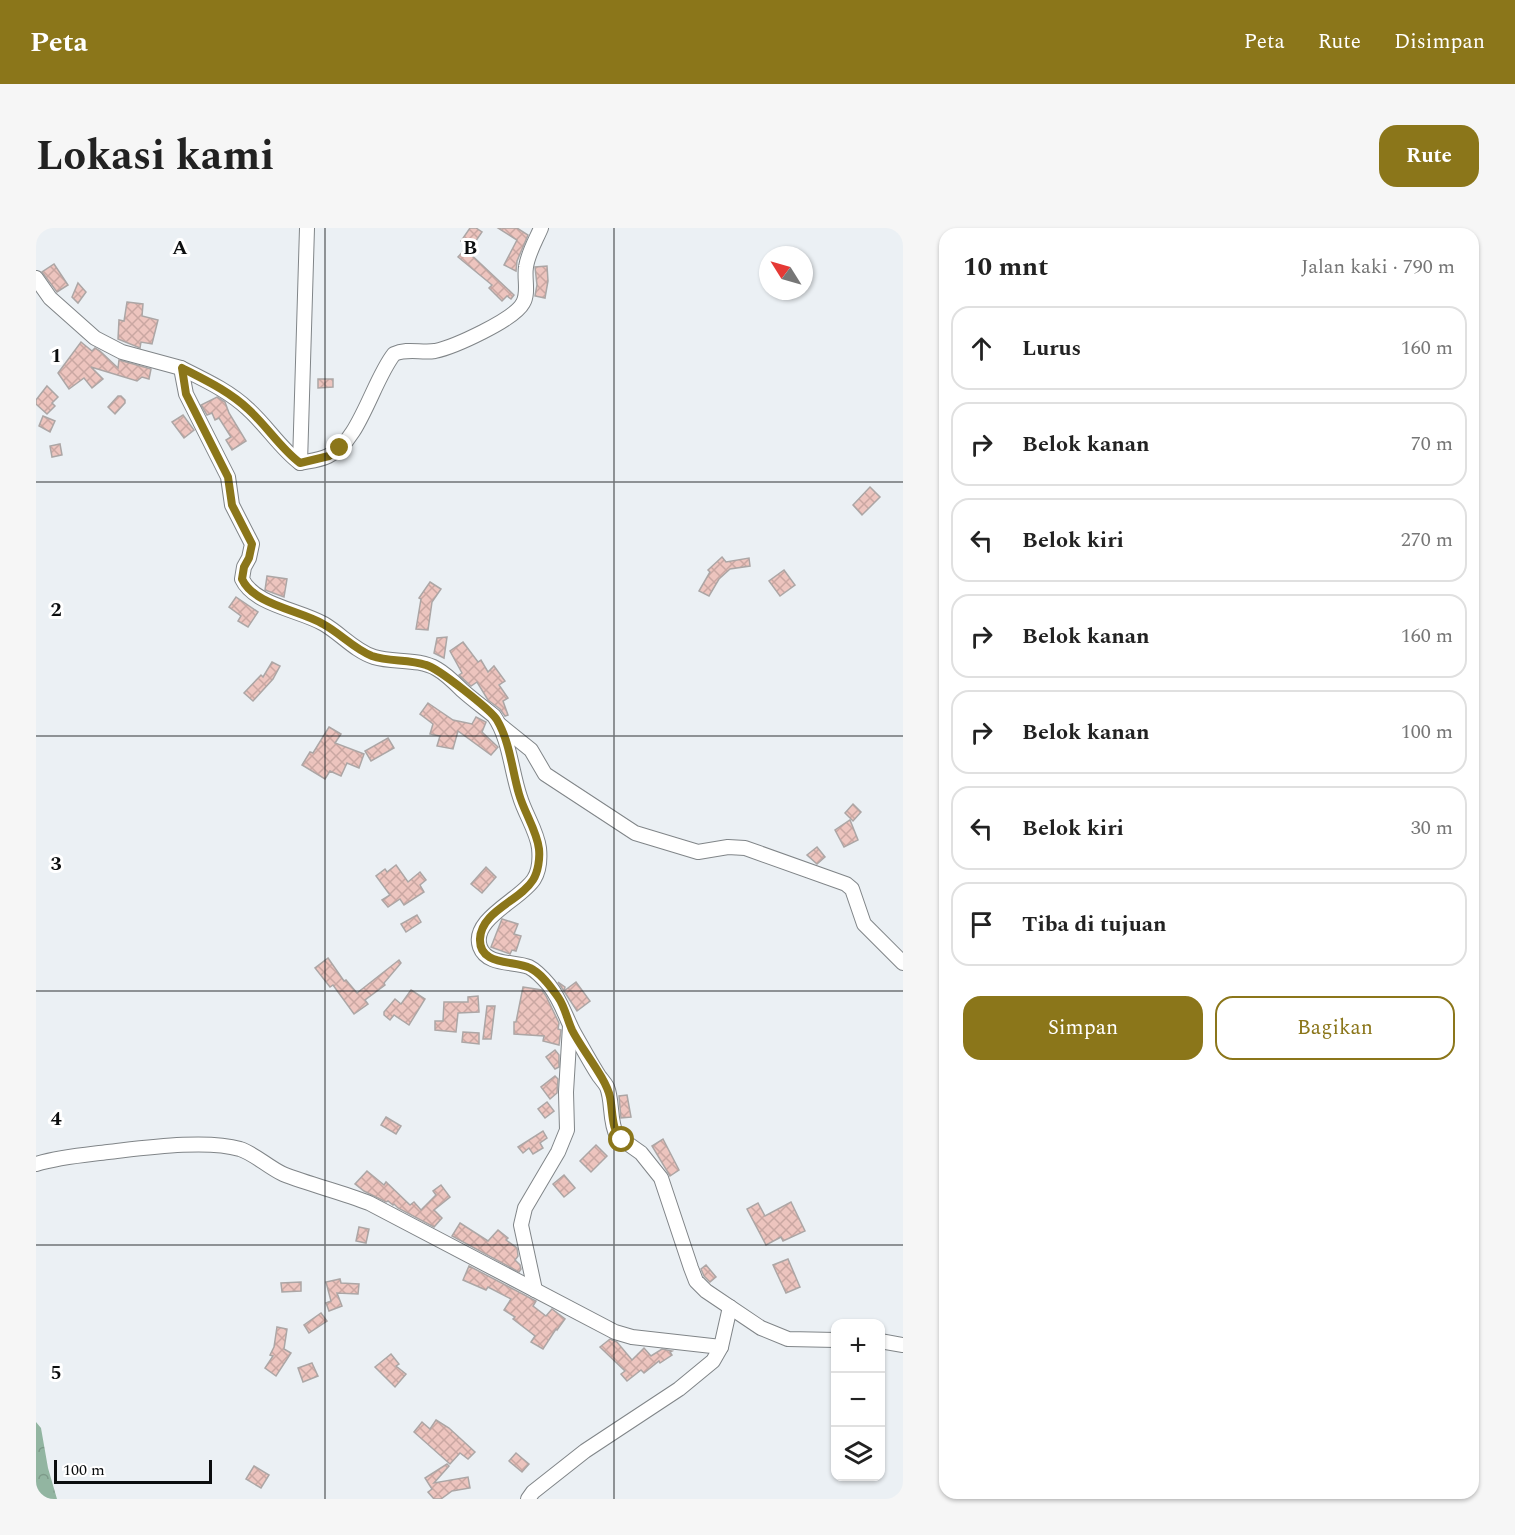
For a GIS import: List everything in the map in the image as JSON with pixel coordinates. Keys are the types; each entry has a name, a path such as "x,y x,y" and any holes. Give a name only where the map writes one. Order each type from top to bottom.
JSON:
{"street":[{"path":"300,463 307,228"},
{"path":"300,463 329,456 340,448 358,423 394,354 402,350 421,352 437,350 504,321 519,309 525,301 526,267 541,228"},
{"path":"36,278 55,304 95,338 122,352 182,368 234,398 250,410 300,463"},
{"path":"182,368 186,394 225,469 232,505 252,544 242,579 250,592 263,600 305,614 341,635 356,648 374,657 416,662 436,668 531,750 545,774 635,833 698,852 728,847 745,848 846,884 852,889 864,924 903,963"},
{"path":"500,725 519,795 537,840 538,867 528,887 489,919 479,937 480,947 489,957 509,964 527,966 539,974 559,999 570,1025 606,1085 617,1136 645,1157 661,1178 696,1281 706,1291 760,1328 788,1339 831,1340"},
{"path":"535,1290 521,1225 525,1208 558,1152 567,1130 566,1092 570,1025"},
{"path":"36,1164 60,1158 179,1145 241,1149 281,1173 369,1203 607,1328 632,1337 721,1347"},
{"path":"528,1499 533,1492 585,1451 679,1389 713,1361 721,1347 730,1307"},
{"path":"885,1342 903,1345"}],"green space":[{"path":"36,1422 41,1428 48,1468 57,1499 36,1499"}],"building":[{"path":"470,228 476,228 482,232 471,248 461,241"},
{"path":"498,228 517,228 528,235 517,261 516,271 504,265 517,240"},
{"path":"465,249 514,295 511,299 507,296 502,301 489,288 492,285 458,257"},
{"path":"54,264 68,285 57,292 42,272"},
{"path":"547,266 548,281 545,298 535,296 537,285 535,267"},
{"path":"78,283 86,292 78,303 72,297"},
{"path":"127,302 143,304 142,316 158,320 152,344 141,342 140,348 118,339 119,320 124,321"},
{"path":"81,342 92,351 95,348 100,351 118,368 119,360 151,369 149,379 142,377 137,381 91,367 103,379 92,388 84,378 69,389 58,373"},
{"path":"318,379 333,379 333,387 318,388"},
{"path":"47,386 58,397 52,403 55,406 47,414 36,404 36,400"},
{"path":"118,396 125,400 125,403 115,414 108,407"},
{"path":"217,397 225,402 246,441 232,450 226,440 231,437 219,418 215,420 212,413 207,415 201,405"},
{"path":"183,415 194,430 184,438 172,422"},
{"path":"43,416 55,421 50,432 39,426"},
{"path":"60,444 62,455 52,457 50,446"},
{"path":"870,487 880,497 862,515 853,505"},
{"path":"722,557 726,562 749,558 750,566 730,569 719,579 709,596 699,591 710,572 708,570"},
{"path":"784,570 795,585 780,596 769,581"},
{"path":"267,576 287,579 284,597 265,590"},
{"path":"430,582 441,589 432,602 428,630 416,629 421,599 419,598"},
{"path":"236,597 258,612 248,627 238,621 241,616 229,607"},
{"path":"447,637 444,658 434,653 437,638"},
{"path":"463,642 478,662 481,660 488,672 494,666 505,681 499,685 508,698 503,701 508,715 505,716 488,700 477,682 471,686 459,675 462,673 450,651"},
{"path":"272,662 280,666 273,679 253,701 244,693 261,675 263,677"},
{"path":"428,703 453,720 472,724 476,717 486,722 482,732 498,747 491,755 458,731 453,749 437,746 440,736 430,734 433,724 420,714"},
{"path":"329,727 341,734 335,743 364,754 359,768 347,763 341,776 330,771 325,779 302,765 310,752 313,753"},
{"path":"388,738 394,748 371,761 365,751"},
{"path":"853,804 861,812 853,821 845,813"},
{"path":"850,820 858,840 844,847 835,830"},
{"path":"817,847 825,857 817,864 807,855"},
{"path":"396,865 408,882 420,872 426,880 420,885 424,892 404,905 400,899 388,907 382,900 390,895 376,876"},
{"path":"486,867 496,877 482,893 471,884"},
{"path":"417,915 421,922 406,932 401,924"},
{"path":"502,919 518,924 514,934 521,936 516,951 512,950 510,954 491,947"},
{"path":"328,958 344,981 346,980 357,993 399,960 401,963 384,983 385,985 365,1000 368,1004 354,1014 333,985 330,987 315,968"},
{"path":"558,982 565,987 564,991 576,982 590,1001 577,1011"},
{"path":"523,987 542,990 546,996 559,1023 558,1029 561,1030 559,1045 543,1041 544,1036 514,1034 514,1022 516,1022"},
{"path":"411,990 425,999 409,1025 394,1015 390,1020 384,1015 395,999 401,1004"},
{"path":"478,996 479,1012 458,1013 456,1032 435,1030 435,1021 443,1021 444,1002 468,1002 468,997"},
{"path":"487,1006 495,1006 491,1039 483,1039"},
{"path":"463,1032 479,1033 479,1044 462,1042"},
{"path":"555,1050 559,1055 559,1067 555,1069 546,1057"},
{"path":"555,1076 558,1079 557,1093 550,1099 541,1087"},
{"path":"627,1095 631,1117 621,1118 619,1096"},
{"path":"547,1102 554,1111 545,1118 538,1109"},
{"path":"386,1117 401,1126 396,1134 381,1125"},
{"path":"543,1131 547,1138 540,1143 543,1148 533,1154 529,1148 523,1153 518,1147"},
{"path":"663,1139 679,1170 670,1176 652,1146"},
{"path":"596,1145 607,1156 591,1172 580,1161"},
{"path":"367,1171 384,1185 386,1182 410,1205 414,1202 421,1210 436,1195 433,1191 441,1185 450,1197 434,1210 442,1218 434,1227 394,1204 364,1191 355,1184"},
{"path":"564,1175 575,1188 564,1197 553,1184"},
{"path":"791,1202 805,1231 783,1241 781,1237 766,1245 747,1209 758,1203 765,1216"},
{"path":"460,1223 488,1241 498,1230 508,1238 506,1240 517,1248 518,1256 515,1260 520,1265 519,1272 452,1236"},
{"path":"359,1227 369,1229 366,1243 356,1241"},
{"path":"788,1259 800,1287 786,1293 773,1265"},
{"path":"706,1265 716,1277 710,1282 701,1269"},
{"path":"469,1266 536,1301 533,1306 546,1316 552,1309 565,1319 543,1349 531,1342 535,1336 504,1310 511,1299 488,1287 486,1290 463,1280"},
{"path":"340,1279 341,1283 359,1284 358,1294 337,1293 342,1306 329,1311 326,1303 331,1301 326,1282"},
{"path":"301,1282 301,1291 282,1292 281,1283"},
{"path":"321,1313 327,1321 309,1333 304,1325"},
{"path":"277,1327 287,1329 284,1349 291,1353 276,1376 265,1368 273,1356 270,1355 274,1347"},
{"path":"610,1339 617,1342 632,1360 644,1348 651,1356 662,1349 672,1351 670,1352 672,1355 660,1363 659,1361 644,1373 641,1370 627,1381 621,1374 625,1371 600,1347"},
{"path":"391,1354 399,1364 396,1366 406,1374 395,1387 375,1367"},
{"path":"312,1363 318,1376 303,1382 298,1368"},
{"path":"436,1420 449,1428 475,1452 468,1459 460,1453 450,1464 414,1432 422,1422 430,1429"},
{"path":"516,1453 529,1464 522,1472 509,1461"},
{"path":"447,1464 449,1466 434,1483 468,1477 470,1488 452,1491 441,1499 434,1499 428,1492 432,1489 425,1478"},
{"path":"254,1466 269,1475 261,1488 246,1479"}],"route":[{"path":"340,448 329,456 300,463 277,442 250,410 226,392 182,368 186,394 218,453 228,477 236,517 248,533 252,544 242,579 250,592 263,600 305,614 341,635 356,648 374,657 416,662 436,668 494,716 500,725 519,795 537,840 539,858 534,879 528,887 489,919 479,937 480,947 489,957 533,969 553,990 565,1009 573,1031 606,1085 610,1095 615,1131 622,1140"}]}
